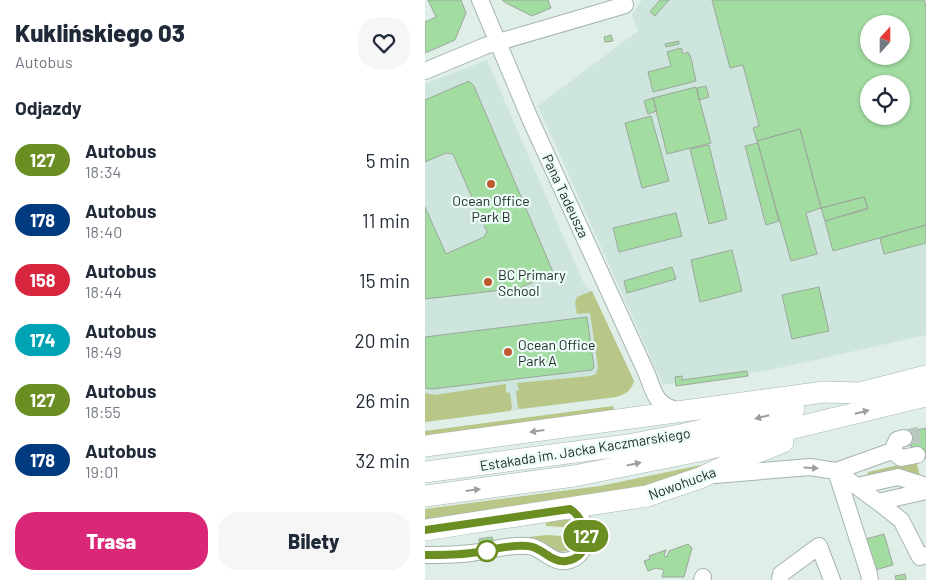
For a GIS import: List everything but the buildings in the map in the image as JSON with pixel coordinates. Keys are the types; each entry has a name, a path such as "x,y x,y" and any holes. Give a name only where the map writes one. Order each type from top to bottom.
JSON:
{"main road":[{"path":"425,446 824,392 860,393 926,376"},
{"name":"Estakada im. Jacka Kaczmarskiego","path":"425,472 571,454 685,434 860,393"},
{"name":"Nowohucka","path":"425,530 647,496 700,478 778,443 803,438 822,422 926,396"},
{"name":"Estakada im. Jacka Kaczmarskiego","path":"425,496 573,476 699,451 822,422"}],"street":[{"name":"Pana Tadeusza","path":"480,0 527,113 646,372 652,391"},
{"path":"425,71 497,42 625,5"},
{"path":"626,419 641,409 652,391 667,406 686,411"},
{"path":"836,471 892,451 897,440 904,438"},
{"path":"892,451 901,458 917,454"},
{"path":"700,478 735,472 810,467 836,471 901,520 920,557 926,555"},
{"path":"836,471 870,580"},
{"path":"857,486 898,477 926,486"},
{"path":"878,502 926,491"},
{"path":"425,555 469,554 529,546 541,550 560,561 571,560 583,549 587,535 581,518 570,509"},
{"path":"780,580 781,574 819,546 832,580"}],"shaded area":[{"path":"642,0 926,0 926,335 765,371 663,385 538,106 638,31 632,15"},
{"path":"487,60 585,286 592,291 634,381 628,393 616,397 425,422 425,84"}],"green space":[{"path":"592,291 634,381 631,387 625,393 616,397 518,408 516,391 519,390 517,383 596,374 598,367 590,313 577,314 575,303 577,297"},
{"path":"506,384 506,392 510,393 512,408 510,411 425,422 425,393 435,395"},
{"path":"613,406 615,412 425,437 425,431"},
{"path":"916,461 920,476 896,470 867,474 868,472"},
{"path":"709,464 640,489 425,521 425,509 600,486"},
{"path":"560,519 570,521 577,528 546,526 546,523"},
{"path":"546,535 579,537 576,544 570,550 563,552 555,550 541,541 529,540 529,537"}],"tunnel":[{"path":"904,438 926,433"}],"bus line":[{"name":"127","path":"425,530 570,509 581,518 587,535 580,554 571,560 565,561 550,557 541,550 529,546 510,547 469,554 425,555"}],"place":[{"name":"Ocean Office Park B","path":"491,184"},
{"name":"BC Primary School","path":"488,282"},
{"name":"Ocean Office Park A","path":"508,352"}]}
